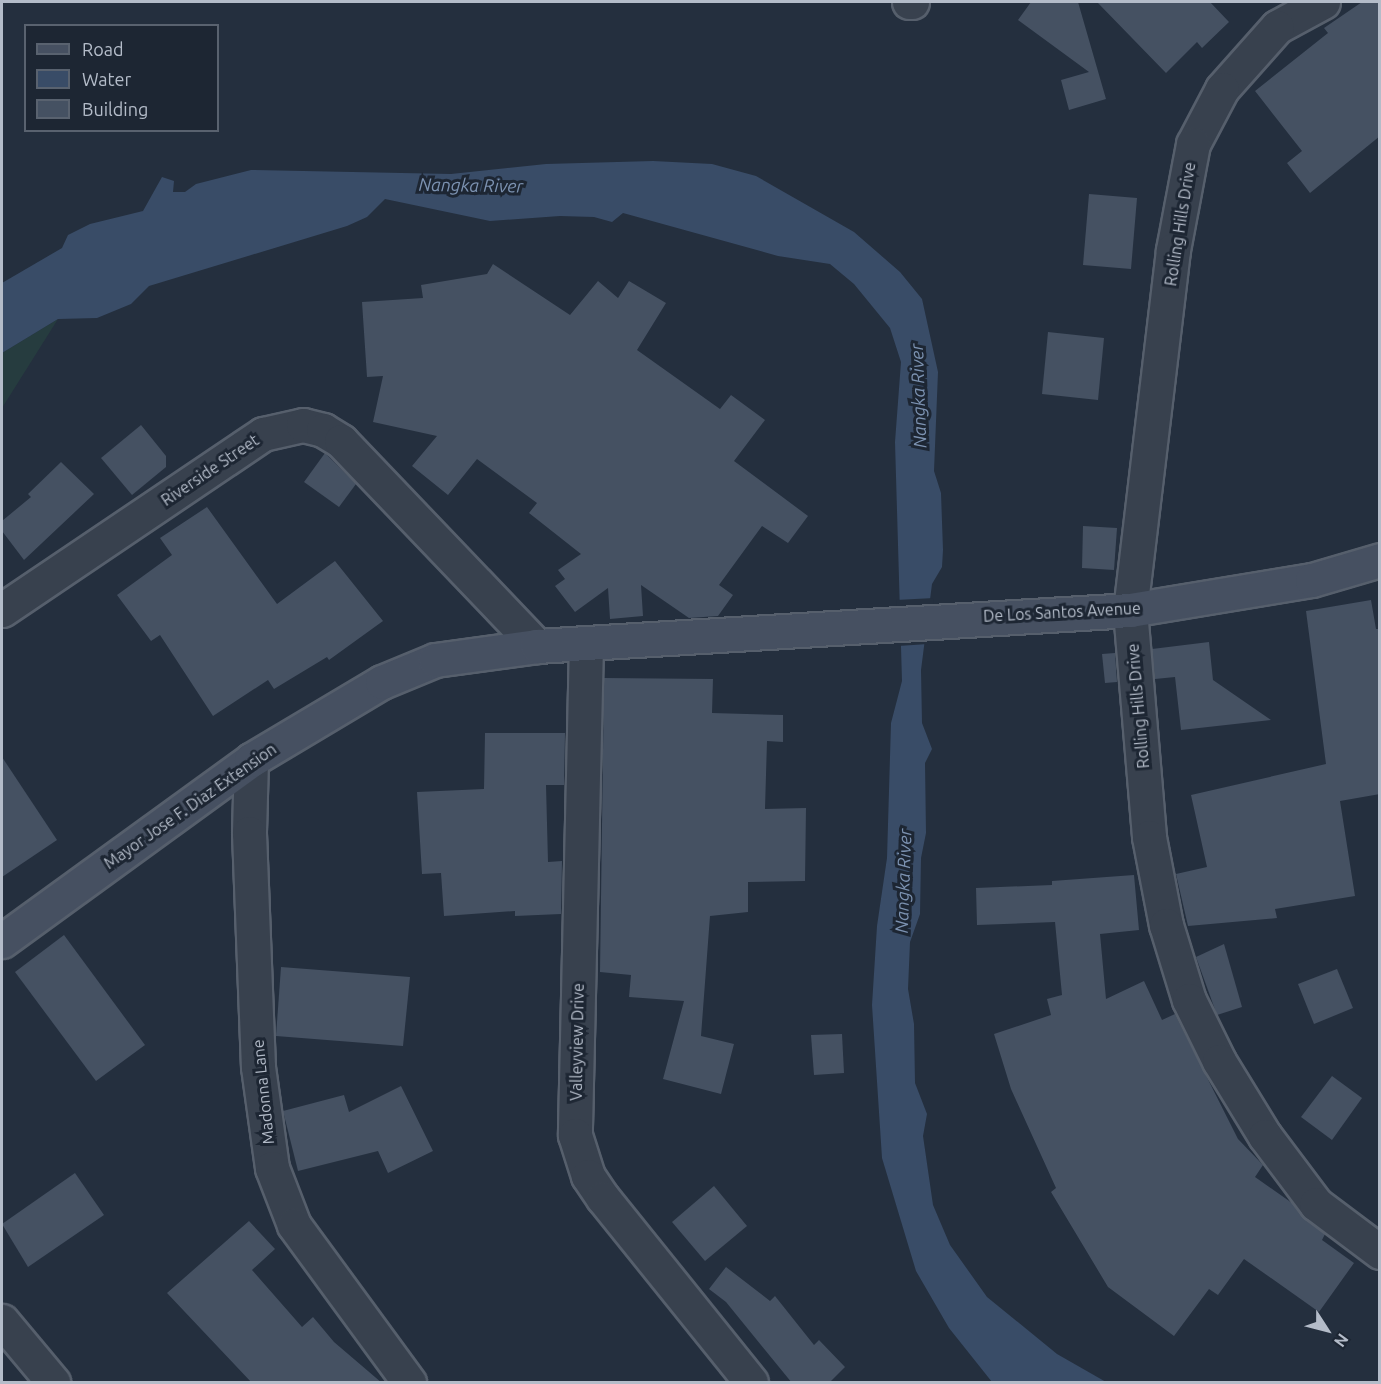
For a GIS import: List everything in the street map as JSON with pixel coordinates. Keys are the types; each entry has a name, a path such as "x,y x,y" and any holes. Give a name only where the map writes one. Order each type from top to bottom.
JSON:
{"street":[{"name":"Rolling Hills Drive","path":"1323,2 1277,27 1222,89 1193,144 1173,250 1130,610 1149,837 1166,925 1189,1000 1218,1061 1277,1153 1316,1204 1380,1252"},
{"name":"Riverside Street","path":"2,610 263,434 303,425 323,430 341,441 537,646"},
{"name":"De Los Santos Avenue","path":"740,633 1044,613 1130,610 1312,580 1380,560"},
{"name":"Mayor Jose F. Diaz Extension","path":"2,940 251,760 407,670 435,660 537,646 740,633"},
{"name":"Valleyview Drive","path":"585,643 575,1135 588,1176 603,1198 751,1383"},
{"name":"Madonna Lane","path":"251,760 249,833 258,1067 272,1168 294,1225 409,1383"},
{"path":"2,1321 53,1383"}],"green space":[{"path":"58,319 2,408 2,353"}],"water":[{"name":"Nangka River","path":"653,161 712,164 756,176 854,232 900,272 922,299 938,372 934,471 941,493 943,550 942,567 932,584 921,670 922,723 932,749 925,763 926,833 921,858 920,914 910,942 908,989 914,1024 915,1083 927,1114 923,1136 933,1205 950,1245 987,1297 1057,1354 1106,1382 992,1382 949,1328 916,1271 882,1158 872,1005 877,926 887,858 891,723 902,681 895,442 901,362 890,328 854,284 830,264 778,256 623,213 612,222 594,217 560,216 490,221 385,199 367,217 347,226 149,286 131,304 97,318 58,319 2,353 2,283 62,248 68,235 90,224 143,211 162,177 174,181 173,192 185,192 196,184 251,170 451,174 546,164"}],"pier":[{"path":"934,598 928,644 898,646 896,600"}],"building":[{"path":"1031,2 1078,2 1106,99 1069,110 1061,80 1089,72 1018,20"},
{"path":"1097,2 1210,2 1229,22 1202,48 1197,42 1166,73"},
{"path":"1362,2 1380,2 1380,136 1310,193 1287,163 1302,151 1255,91 1328,33 1324,28"},
{"path":"1089,194 1137,198 1131,269 1083,265"},
{"path":"493,264 570,315 598,281 618,298 629,281 666,303 637,350 720,409 731,395 765,420 734,461 808,516 788,543 762,526 719,585 733,595 718,616 689,618 641,585 643,616 610,619 608,588 575,612 555,586 565,579 558,570 581,554 529,513 537,503 477,459 448,495 412,466 437,436 373,422 383,376 367,377 362,302 423,298 421,285 487,274"},
{"path":"1048,332 1104,338 1098,400 1042,394"},
{"path":"141,425 166,456 166,467 132,495 101,458"},
{"path":"325,453 356,484 339,507 304,482"},
{"path":"61,462 94,494 24,560 2,531 2,521 31,497 28,494"},
{"path":"207,507 277,604 335,561 383,621 329,660 327,657 274,689 268,680 213,716 160,635 151,641 117,595 172,555 160,538"},
{"path":"1083,526 1117,528 1114,570 1082,568"},
{"path":"1371,600 1376,629 1380,629 1380,794 1340,801 1355,896 1275,909 1277,918 1188,926 1176,874 1207,867 1191,795 1326,764 1306,611"},
{"path":"1209,642 1213,680 1271,720 1181,730 1175,677 1155,679 1152,649"},
{"path":"1115,653 1117,682 1105,683 1102,654"},
{"path":"604,678 713,679 712,713 783,715 783,742 767,741 765,809 806,808 805,881 748,882 748,912 710,916 701,1036 734,1044 721,1094 663,1079 684,1001 629,997 631,975 600,972"},
{"path":"485,733 565,733 564,785 546,785 548,862 562,861 561,914 515,916 515,911 444,916 441,873 422,874 417,792 484,789"},
{"path":"2,757 57,840 2,877"},
{"path":"1134,875 1139,930 1100,934 1106,999 1144,981 1162,1020 1175,1014 1238,1139 1263,1165 1255,1177 1292,1203 1325,1234 1322,1240 1354,1263 1319,1312 1244,1259 1218,1295 1209,1289 1174,1336 1108,1287 1051,1192 1056,1188 1011,1089 994,1034 1051,1015 1047,999 1062,995 1055,922 977,925 976,888 1052,885 1052,881"},
{"path":"64,935 145,1045 96,1081 15,972"},
{"path":"1224,944 1242,1007 1217,1015 1196,957"},
{"path":"281,967 410,977 403,1046 276,1036"},
{"path":"1337,969 1353,1008 1314,1024 1298,984"},
{"path":"842,1034 844,1073 814,1075 811,1035"},
{"path":"1332,1076 1362,1098 1332,1140 1301,1117"},
{"path":"401,1086 433,1151 388,1173 378,1151 298,1171 283,1111 344,1095 349,1112"},
{"path":"75,1173 104,1215 28,1267 2,1224"},
{"path":"714,1186 747,1226 705,1261 672,1222"},
{"path":"249,1221 275,1249 252,1270 302,1327 313,1317 334,1342 382,1383 252,1383 167,1293"},
{"path":"726,1267 770,1301 775,1296 814,1345 819,1340 845,1367 829,1383 792,1383 726,1302 709,1289"}]}
